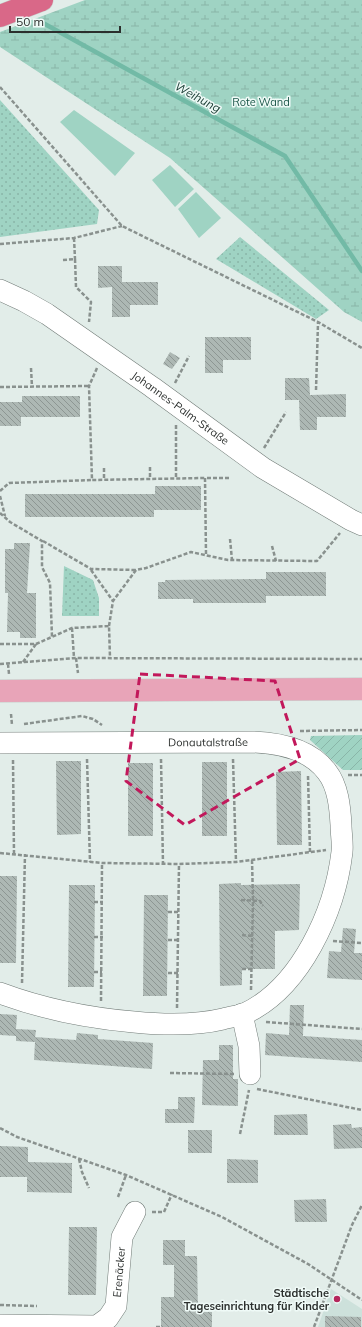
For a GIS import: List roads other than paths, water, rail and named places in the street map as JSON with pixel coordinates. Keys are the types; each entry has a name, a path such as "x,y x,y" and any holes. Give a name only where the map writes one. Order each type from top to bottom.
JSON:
{"highway":[{"path":"0,16 42,0"}],"main road":[{"path":"4,683 362,689"}],"street":[{"name":"Johannes-Palm-Straße","path":"0,290 47,314 255,462 357,522"},
{"name":"Donautalstraße","path":"0,993 22,1001 101,1019 177,1025 207,1023 246,1013 267,999 282,986 300,964 316,940 328,913 335,889 342,849 340,812 335,789 327,771 319,763 307,755 286,746 265,742 87,743 8,737"},
{"path":"246,1013 250,1046 250,1081"},
{"name":"Erenäcker","path":"0,1325 97,1326 108,1318 116,1306 122,1237 135,1212"}],"waterway":[{"name":"Weihung","path":"43,23 285,156 362,271"}],"place":[{"name":"Städtische Tageseinrichtung für Kinder","path":"337,1299"}],"park label":[{"name":"Rote Wand","path":"261,102"}]}
